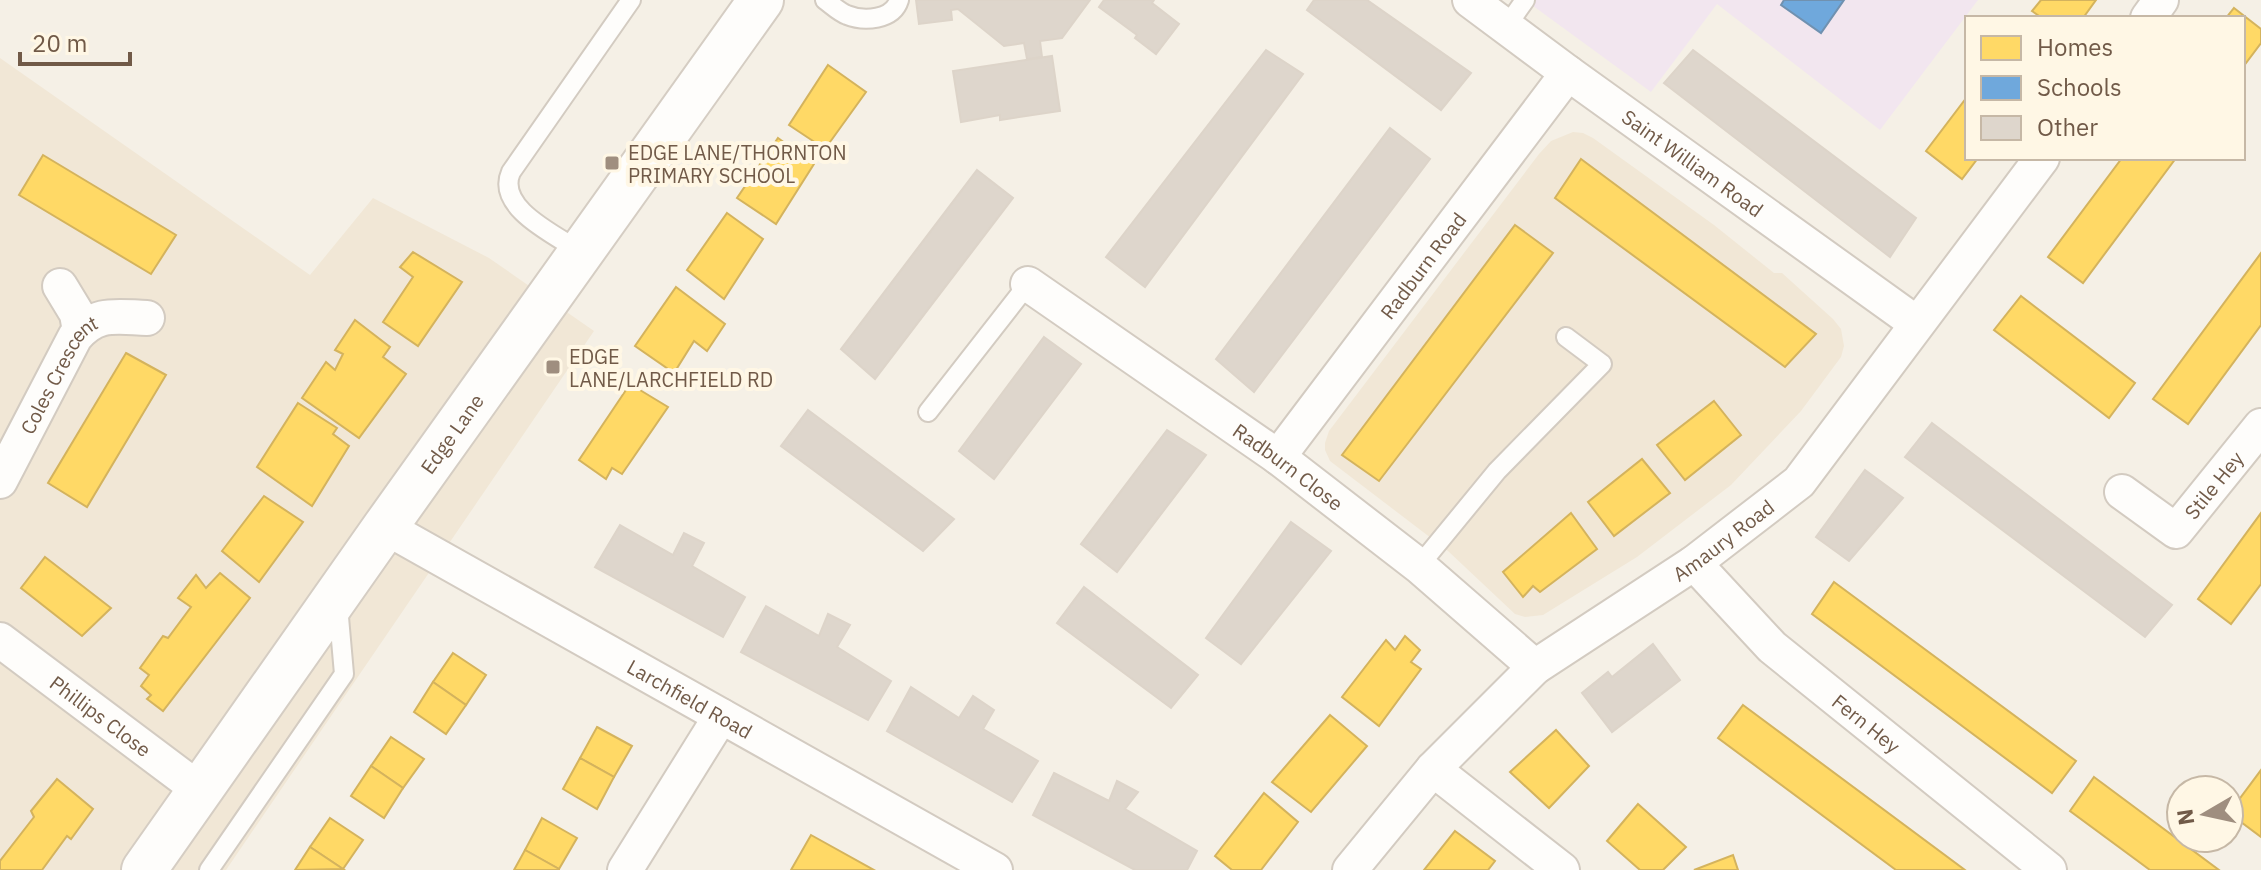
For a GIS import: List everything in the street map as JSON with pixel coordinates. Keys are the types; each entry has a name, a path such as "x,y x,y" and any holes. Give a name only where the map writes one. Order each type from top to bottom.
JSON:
{"street":[{"name":"Saint William Road","path":"1470,0 1516,13 1568,73 1916,323"},
{"name":"Edge Lane","path":"144,870 751,7"},
{"name":"Radburn Road","path":"1278,457 1568,73"},
{"name":"Amaury Road","path":"1350,870 1433,769 1535,667 1694,563 1799,482 2040,160"},
{"name":"Radburn Close","path":"1028,284 1278,457 1419,566 1535,667"},
{"path":"60,286 77,314 80,331"},
{"name":"Coles Crescent","path":"0,481 85,325 98,318 147,318"},
{"name":"Stile Hey","path":"2122,492 2176,531 2261,426"},
{"name":"Larchfield Road","path":"385,527 995,870"},
{"name":"Fern Hey","path":"1694,563 1772,647 2049,870"},
{"name":"Phillips Close","path":"0,640 201,791"},
{"path":"625,870 721,716"},
{"path":"1433,769 1562,870"}],"lane":[{"path":"581,252 523,213 512,200 507,185 511,172 631,0"},
{"path":"825,0 845,15 863,20 884,16 897,7 899,0"},
{"path":"928,412 1028,284"},
{"path":"1419,566 1497,471 1602,364 1566,337"},
{"path":"209,870 344,674 337,596"}],"shaded area":[{"path":"1525,0 1978,0 1880,130 1717,4 1651,92"},
{"path":"0,58 310,275 373,198 489,258 594,331 226,870 0,870"},
{"path":"1573,132 1593,138 1714,225 1774,273 1782,273 1833,319 1841,329 1844,346 1841,357 1801,411 1731,485 1637,557 1543,615 1525,617 1515,614 1448,551 1330,461 1325,443 1329,431 1539,154 1551,141"}],"building: Homes":[{"path":"2041,0 2096,0 2084,16 2039,16 2032,11"},
{"path":"2234,8 2244,16 2228,16"},
{"path":"2245,17 2261,29 2261,43 2245,64"},
{"path":"828,65 866,92 825,149 789,125"},
{"path":"1965,100 1965,160 1976,160 1962,179 1926,151"},
{"path":"778,138 814,164 776,224 737,198"},
{"path":"43,155 176,235 151,274 19,195"},
{"path":"1581,159 1816,334 1785,367 1555,198"},
{"path":"2121,160 2175,160 2083,283 2048,257"},
{"path":"727,213 763,239 724,299 687,270"},
{"path":"1515,225 1553,253 1379,481 1342,455"},
{"path":"413,252 462,282 418,346 383,322 413,277 400,267"},
{"path":"2261,253 2261,325 2188,424 2153,399"},
{"path":"676,287 725,324 707,351 694,341 674,373 635,346"},
{"path":"2021,296 2135,383 2109,418 1994,330"},
{"path":"355,320 390,347 383,357 406,374 359,438 302,398 326,362 335,370 343,354 335,350"},
{"path":"126,353 166,375 87,507 48,483"},
{"path":"630,384 668,407 622,474 612,468 606,479 579,460"},
{"path":"1714,401 1741,435 1685,480 1657,445"},
{"path":"298,403 337,428 333,434 349,446 312,506 257,467"},
{"path":"1642,459 1670,493 1614,536 1588,502"},
{"path":"264,496 303,522 259,582 222,551"},
{"path":"1571,513 1597,549 1540,592 1533,586 1523,597 1503,572"},
{"path":"2261,513 2261,584 2231,624 2198,599"},
{"path":"45,557 111,608 82,636 21,588"},
{"path":"220,573 250,598 163,711 147,699 151,695 141,686 149,675 140,668 163,636 168,638 191,607 178,598 196,575 206,588"},
{"path":"1834,582 2076,761 2052,793 1812,614"},
{"path":"1405,636 1420,650 1411,662 1421,669 1379,726 1342,697 1386,640 1395,650"},
{"path":"453,653 486,675 466,705 433,682"},
{"path":"433,682 466,705 446,734 414,712"},
{"path":"1743,705 1965,870 1896,870 1718,738"},
{"path":"1330,715 1367,746 1311,812 1272,782"},
{"path":"597,727 632,746 614,777 580,758"},
{"path":"1556,730 1589,766 1549,808 1510,772"},
{"path":"391,737 424,759 403,788 371,766"},
{"path":"580,758 614,777 597,809 563,789"},
{"path":"371,766 403,788 384,818 351,796"},
{"path":"2261,770 2261,837 2245,825 2245,792"},
{"path":"2094,777 2165,830 2165,854 2197,854 2219,870 2150,870 2070,811"},
{"path":"57,779 93,809 71,839 67,836 42,870 0,870 0,861 34,817 31,811"},
{"path":"1264,793 1298,822 1261,870 1232,870 1215,856"},
{"path":"1638,804 1686,847 1663,870 1640,870 1607,841"},
{"path":"330,818 363,840 343,869 310,847"},
{"path":"542,818 577,838 559,869 525,850"},
{"path":"1455,831 1495,861 1488,870 1424,870"},
{"path":"811,835 874,870 791,870"},
{"path":"310,847 343,869 295,870"},
{"path":"525,850 559,869 559,870 514,870"},
{"path":"1733,855 1738,870 1694,870"}],"building: Schools":[{"path":"1784,0 1844,0 1821,33 1781,5"}],"building: Other":[{"path":"916,0 1090,0 1062,38 1040,41 1042,57 1027,59 1024,43 1004,46 958,9 951,10 952,20 919,24"},
{"path":"1104,0 1154,0 1152,3 1179,24 1156,54 1135,38 1137,35 1099,7"},
{"path":"1314,0 1367,0 1471,73 1441,110 1307,10"},
{"path":"1266,50 1303,74 1145,287 1106,257"},
{"path":"1693,50 1916,218 1890,257 1664,83"},
{"path":"1052,56 1060,111 1000,120 1000,115 961,122 953,71"},
{"path":"1390,128 1430,159 1254,392 1216,359"},
{"path":"977,170 1013,198 875,379 841,349"},
{"path":"1044,337 1081,364 994,479 959,451"},
{"path":"808,410 954,519 923,551 781,446"},
{"path":"1932,423 2172,605 2145,637 1905,457"},
{"path":"1167,430 1206,455 1117,572 1081,544"},
{"path":"1865,470 1903,498 1849,561 1816,537"},
{"path":"1291,522 1331,551 1241,664 1206,638"},
{"path":"620,525 673,555 684,533 704,543 692,566 745,597 723,637 595,567"},
{"path":"1084,587 1198,675 1171,708 1057,623"},
{"path":"766,606 819,636 828,614 850,625 837,647 891,681 868,720 741,652"},
{"path":"1653,644 1680,680 1612,732 1582,693 1608,672 1612,677"},
{"path":"911,687 959,718 973,696 994,710 983,729 1038,761 1012,802 887,731"},
{"path":"1054,773 1109,801 1117,781 1138,792 1125,809 1197,851 1187,870 1135,870 1033,815"}],"place":[{"name":"EDGE LANE/THORNTON PRIMARY SCHOOL","path":"612,163"},
{"name":"EDGE LANE/LARCHFIELD RD","path":"553,367"}]}
